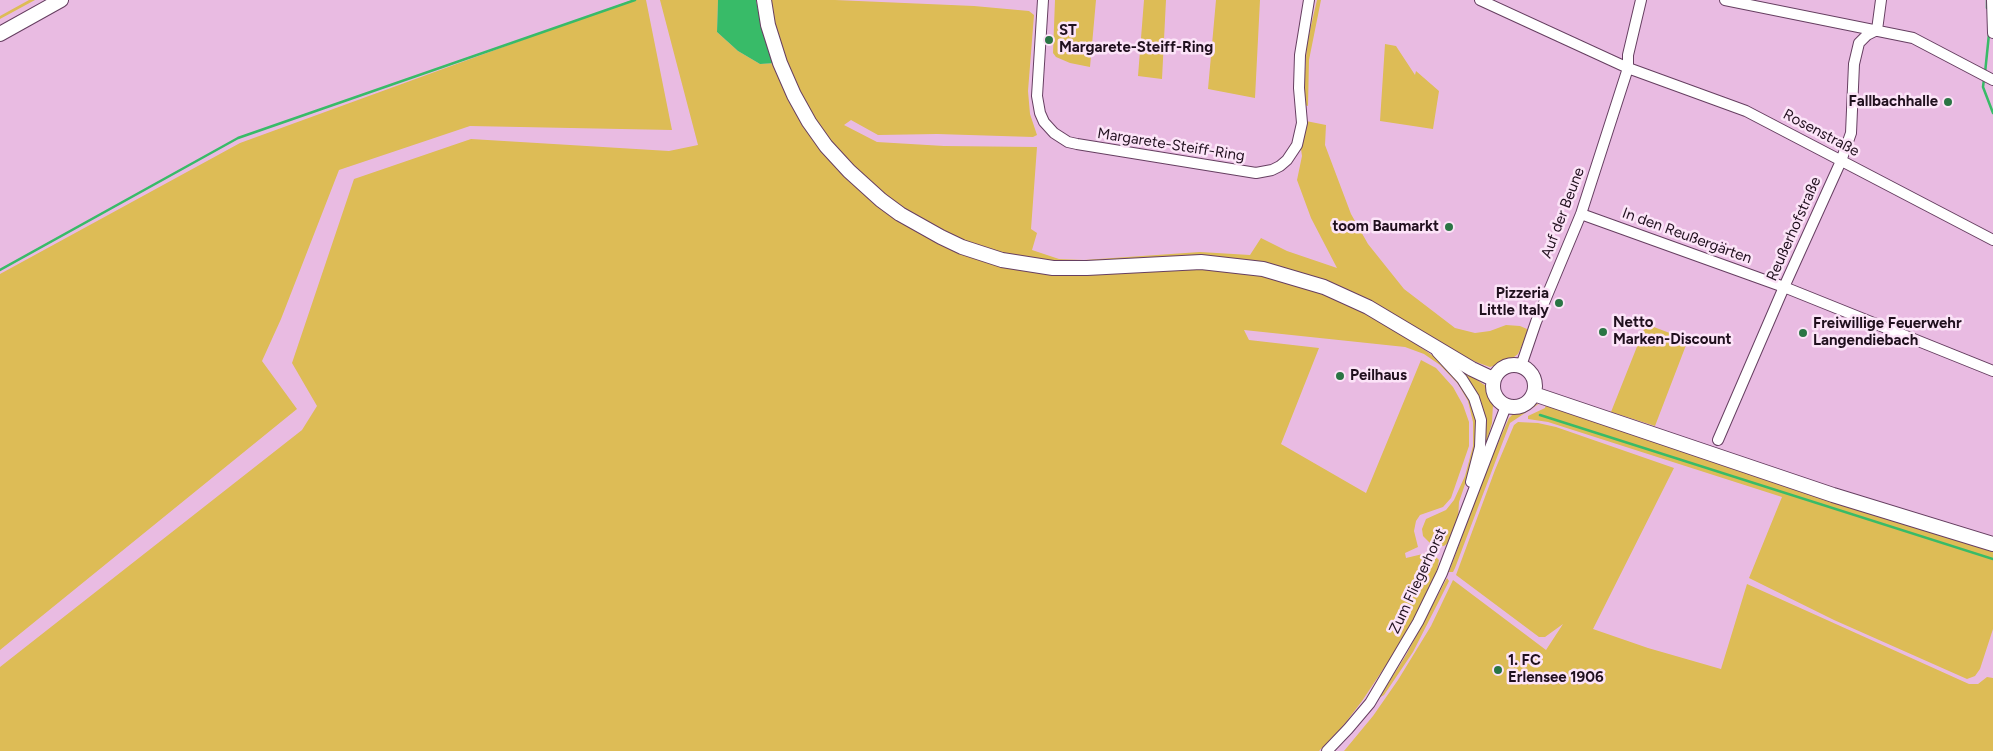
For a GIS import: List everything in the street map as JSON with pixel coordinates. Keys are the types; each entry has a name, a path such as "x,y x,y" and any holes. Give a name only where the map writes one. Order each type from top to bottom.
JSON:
{"main road":[{"path":"0,34 61,0"},
{"path":"764,0 768,25 780,62 809,122 826,146 850,172 881,200 913,222 941,237 962,247 1002,260 1054,268 1201,262 1263,269 1324,287 1368,307 1472,369 1493,379"},
{"path":"1508,366 1521,366 1532,374 1535,388 1534,394 1530,400 1519,407 1506,406 1500,403 1493,392 1493,379 1497,373 1508,366"},
{"path":"1534,394 1833,495 1993,544"}],"street":[{"name":"Margarete-Steiff-Ring","path":"1043,0 1038,96 1040,113 1044,122 1054,133 1068,142 1077,144 1256,174 1280,166 1288,160 1297,145 1302,123 1299,88 1300,55 1309,0"},
{"name":"Rosenstraße","path":"1480,0 1628,68 1746,111 1993,240"},
{"name":"Auf der Beune","path":"1521,366 1536,322 1580,214 1628,68 1628,54 1641,0"},
{"path":"1726,0 1913,38 1988,78"},
{"path":"1877,30 1881,0"},
{"path":"1992,0 1993,33"},
{"name":"Reußerhofstraße","path":"1718,440 1841,160 1851,133 1854,64 1859,43 1867,35 1877,30"},
{"name":"In den Reußergärten","path":"1580,214 1784,287 1993,371"},
{"path":"1427,342 1462,379 1474,398 1480,420 1480,447 1465,515"},
{"name":"Zum Fliegerhorst","path":"1327,751 1370,703 1431,598 1506,406"}],"shaded area":[{"path":"29,0 35,0 0,19 0,16"},
{"path":"632,0 646,0 672,130 470,126 339,170 281,319 262,361 297,409 0,650 0,274 240,143"},
{"path":"660,0 718,0 717,32 738,51 760,64 776,63 791,97 878,203 1001,263 1200,267 1231,270 1292,282 1366,311 1409,336 1416,344 1442,362 1460,380 1479,420 1478,446 1459,502 1458,520 1449,542 1444,546 1432,545 1423,536 1422,529 1426,519 1446,510 1454,500 1465,476 1473,446 1473,422 1468,401 1458,384 1440,365 1424,354 1405,347 1244,330 1249,340 1319,348 1281,444 1366,493 1421,360 1436,368 1453,387 1463,405 1469,422 1469,446 1451,498 1443,507 1420,515 1416,521 1414,531 1418,547 1405,553 1406,558 1431,552 1439,560 1437,571 1396,650 1343,726 1319,751 0,751 0,667 302,430 317,406 292,363 354,179 471,139 669,151 698,145"},
{"path":"718,0 756,0 760,19 776,63 760,64 738,51 717,32"},
{"path":"769,0 835,0 974,6 1029,11 1034,15 1028,91 1030,114 1037,135 1033,137 937,134 878,135 851,120 844,125 877,142 944,146 1037,147 1031,229 1037,233 1032,250 1059,259 1084,260 1200,252 1250,255 1261,238 1287,251 1337,268 1311,218 1297,180 1302,156 1297,121 1306,121 1326,125 1325,145 1351,214 1368,244 1404,289 1455,328 1475,333 1490,331 1506,325 1520,326 1527,329 1527,335 1518,354 1510,360 1490,367 1270,265 1059,264 1007,256 967,243 905,212 854,170 814,120 785,61 773,23"},
{"path":"1055,0 1096,0 1090,67 1070,63 1056,57 1053,53"},
{"path":"1144,0 1166,0 1162,79 1138,76"},
{"path":"1216,0 1260,0 1255,98 1208,89"},
{"path":"1317,0 1321,0 1309,60 1308,106 1305,105 1307,43"},
{"path":"1385,44 1396,46 1415,75 1416,71 1439,91 1433,129 1380,121"},
{"path":"1646,324 1688,340 1655,426 1611,412"},
{"path":"1459,368 1486,386 1493,404 1492,423 1484,450 1483,421"},
{"path":"1540,403 1510,423 1455,568 1453,572 1449,572 1488,466 1509,418 1516,411"},
{"path":"1546,404 1993,551 1993,629 1980,669 1975,676 1967,679 1834,620 1749,578 1782,497 1548,422 1528,419 1528,416 1545,408"},
{"path":"1518,422 1538,423 1556,427 1674,468 1593,629 1648,648 1721,669 1747,584 1969,684 1978,684 1987,677 1993,678 1993,751 1344,751 1373,716 1398,680 1431,626 1453,580 1546,650 1563,624 1545,637 1539,637 1456,575 1495,470 1514,425"},
{"path":"1447,578 1449,581 1413,652 1384,695 1379,698 1406,655"}],"waterway":[{"path":"0,270 238,138 635,0"},
{"path":"1987,0 1987,8"},
{"path":"1985,73 1989,34"},
{"path":"1984,79 1983,87 1993,113"},
{"path":"1540,415 1993,559"}],"place":[{"name":"ST Margarete-Steiff-Ring","path":"1049,40"},
{"name":"Fallbachhalle","path":"1948,102"},
{"name":"toom Baumarkt","path":"1449,227"},
{"name":"Pizzeria Little Italy","path":"1559,303"},
{"name":"Netto Marken-Discount","path":"1603,332"},
{"name":"Freiwillige Feuerwehr Langendiebach","path":"1803,333"},
{"name":"Peilhaus","path":"1340,376"},
{"name":"1. FC Erlensee 1906","path":"1498,670"}]}
